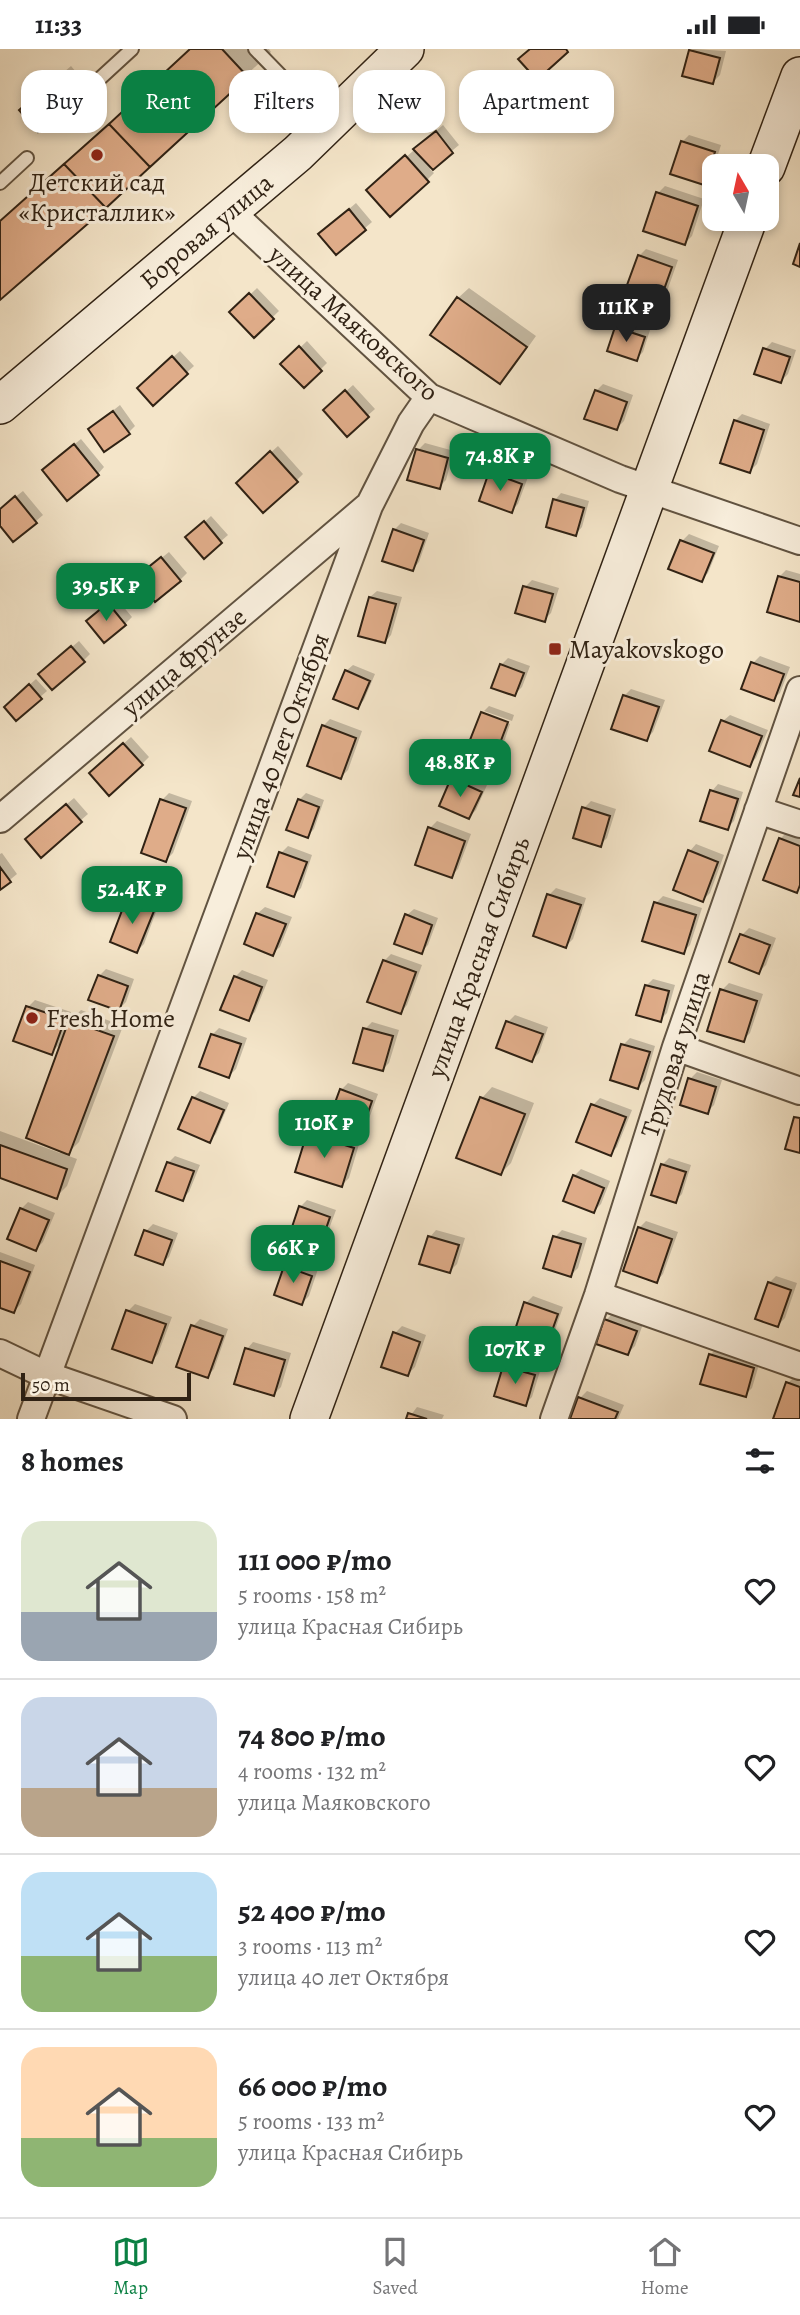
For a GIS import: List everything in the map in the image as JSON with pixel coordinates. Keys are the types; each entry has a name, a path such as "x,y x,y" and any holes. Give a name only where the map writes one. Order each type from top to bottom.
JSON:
{"main road":[{"name":"Боровая улица","path":"339,114 405,49"},
{"path":"771,154 800,76"},
{"name":"Боровая улица","path":"0,405 319,133"},
{"name":"улица Красная Сибирь","path":"309,1419 744,231"}],"street":[{"name":"улица Маяковского","path":"230,211 429,397 620,479 800,541"},
{"name":"улица 40 лет Октября","path":"31,1419 369,506 411,423 429,397"},
{"name":"улица Фрунзе","path":"0,818 369,506"},
{"name":"Трудовая улица","path":"554,1419 598,1295 676,1047 800,691"},
{"path":"758,810 800,824"},
{"path":"676,1047 800,1091"},
{"path":"598,1295 800,1366"},
{"path":"0,1353 46,1375 173,1419"}],"lane":[{"path":"107,72 132,49"},
{"path":"255,49 275,70"},
{"path":"0,183 27,157"}],"building":[{"path":"190,49 222,49 242,70 229,70 229,94 215,107 215,70 167,70"},
{"path":"530,49 566,49 568,52 548,70 528,70 518,59"},
{"path":"689,50 720,58 713,84 682,76"},
{"path":"121,113 121,133 187,133 150,167 109,124"},
{"path":"109,124 150,167 106,208 64,164 99,133 107,133"},
{"path":"433,133 438,133 453,153 433,170 413,149"},
{"path":"681,141 715,152 702,154 702,184 670,174"},
{"path":"405,155 429,182 390,217 366,190"},
{"path":"64,164 106,208 0,300 0,221"},
{"path":"656,192 698,206 685,245 643,231"},
{"path":"349,209 366,230 336,255 318,234"},
{"path":"800,243 800,267 793,264"},
{"path":"638,255 672,267 657,309 623,296"},
{"path":"249,293 274,319 254,338 229,312"},
{"path":"457,297 527,347 500,384 430,335"},
{"path":"615,327 645,337 637,361 607,351"},
{"path":"299,346 322,371 304,388 280,364"},
{"path":"763,348 790,357 781,383 754,374"},
{"path":"172,356 188,374 153,406 137,388"},
{"path":"345,390 369,417 347,437 323,410"},
{"path":"595,390 627,402 617,430 584,419"},
{"path":"113,411 130,434 104,452 88,429"},
{"path":"734,420 764,430 750,473 720,463"},
{"path":"74,444 99,475 67,501 42,470"},
{"path":"416,449 448,458 440,489 407,480"},
{"path":"270,451 298,482 263,513 236,483"},
{"path":"489,472 522,484 512,513 479,501"},
{"path":"15,496 37,523 13,542 0,526 0,509"},
{"path":"553,499 584,508 576,536 546,527"},
{"path":"204,521 222,543 204,559 185,537"},
{"path":"393,529 424,540 413,571 382,561"},
{"path":"680,540 714,553 702,582 668,569"},
{"path":"161,557 181,581 155,602 135,578"},
{"path":"778,576 800,582 800,622 767,612"},
{"path":"523,586 553,594 545,622 515,613"},
{"path":"369,597 396,604 385,643 358,636"},
{"path":"108,603 126,625 104,643 86,621"},
{"path":"71,646 85,662 52,690 38,674"},
{"path":"751,662 784,674 774,701 741,689"},
{"path":"500,664 524,673 515,696 491,688"},
{"path":"345,670 370,681 358,709 333,699"},
{"path":"29,684 42,699 16,721 4,707"},
{"path":"623,695 659,707 647,741 611,729"},
{"path":"481,712 508,722 497,751 470,740"},
{"path":"721,720 762,736 750,767 709,751"},
{"path":"322,725 356,738 341,779 307,766"},
{"path":"123,743 143,765 109,796 89,773"},
{"path":"451,778 482,792 469,819 439,806"},
{"path":"800,778 800,797 793,795"},
{"path":"710,790 738,799 728,830 700,821"},
{"path":"160,799 186,808 166,862 141,853"},
{"path":"298,799 319,807 308,838 286,830"},
{"path":"66,804 82,822 41,858 25,839"},
{"path":"582,807 610,816 601,847 573,838"},
{"path":"428,827 465,841 452,878 415,865"},
{"path":"779,838 800,846 800,885 797,893 763,880"},
{"path":"688,850 718,862 703,902 673,890"},
{"path":"279,852 307,862 294,897 267,887"},
{"path":"0,867 11,882 0,890"},
{"path":"547,894 581,905 566,948 533,936"},
{"path":"126,900 154,911 137,953 110,942"},
{"path":"654,902 696,915 684,954 642,941"},
{"path":"256,913 286,924 273,956 244,944"},
{"path":"405,914 432,925 422,954 394,944"},
{"path":"740,934 770,945 759,974 729,962"},
{"path":"383,960 416,972 401,1014 367,1002"},
{"path":"98,975 128,986 119,1011 88,1000"},
{"path":"234,976 262,987 249,1021 220,1010"},
{"path":"645,985 669,991 661,1022 636,1015"},
{"path":"720,989 757,1001 744,1042 707,1031"},
{"path":"26,1006 65,1019 52,1055 13,1041"},
{"path":"69,1020 114,1036 69,1155 26,1138"},
{"path":"506,1021 543,1034 532,1062 496,1048"},
{"path":"363,1028 393,1036 383,1071 353,1063"},
{"path":"211,1034 241,1044 229,1078 199,1067"},
{"path":"621,1044 650,1052 638,1089 610,1080"},
{"path":"688,1078 716,1087 708,1114 680,1105"},
{"path":"340,1089 372,1101 361,1133 328,1122"},
{"path":"192,1097 224,1110 210,1143 178,1129"},
{"path":"480,1097 525,1114 501,1175 456,1158"},
{"path":"591,1104 626,1117 611,1156 576,1142"},
{"path":"794,1117 800,1118 800,1153 785,1149"},
{"path":"307,1133 354,1148 342,1187 295,1172"},
{"path":"0,1145 67,1169 57,1199 0,1178"},
{"path":"167,1162 194,1171 183,1201 156,1191"},
{"path":"661,1164 686,1172 676,1203 651,1195"},
{"path":"573,1175 604,1188 594,1213 563,1201"},
{"path":"299,1206 330,1217 320,1246 289,1236"},
{"path":"20,1208 49,1220 36,1251 7,1239"},
{"path":"638,1227 672,1239 657,1283 623,1271"},
{"path":"144,1230 172,1240 163,1265 135,1255"},
{"path":"428,1236 459,1245 450,1273 419,1264"},
{"path":"553,1236 581,1244 571,1277 543,1268"},
{"path":"0,1261 30,1272 14,1313 0,1308"},
{"path":"284,1266 312,1276 302,1305 274,1295"},
{"path":"768,1282 791,1290 778,1327 755,1319"},
{"path":"524,1302 558,1314 548,1342 515,1330"},
{"path":"126,1310 166,1324 152,1363 112,1349"},
{"path":"604,1319 637,1331 628,1355 596,1344"},
{"path":"191,1325 223,1336 208,1378 176,1367"},
{"path":"393,1332 420,1342 408,1376 381,1367"},
{"path":"245,1348 285,1360 274,1396 234,1384"},
{"path":"709,1354 754,1368 746,1397 700,1384"},
{"path":"503,1366 535,1375 526,1406 494,1396"},
{"path":"786,1382 800,1387 800,1419 773,1419"},
{"path":"578,1397 618,1412 615,1419 570,1419"},
{"path":"408,1413 427,1419 406,1419"}],"place":[{"name":"Детский сад «Кристаллик»","path":"97,155"},
{"name":"Mayakovskogo","path":"555,649"},
{"name":"Fresh Home","path":"32,1018"}]}
